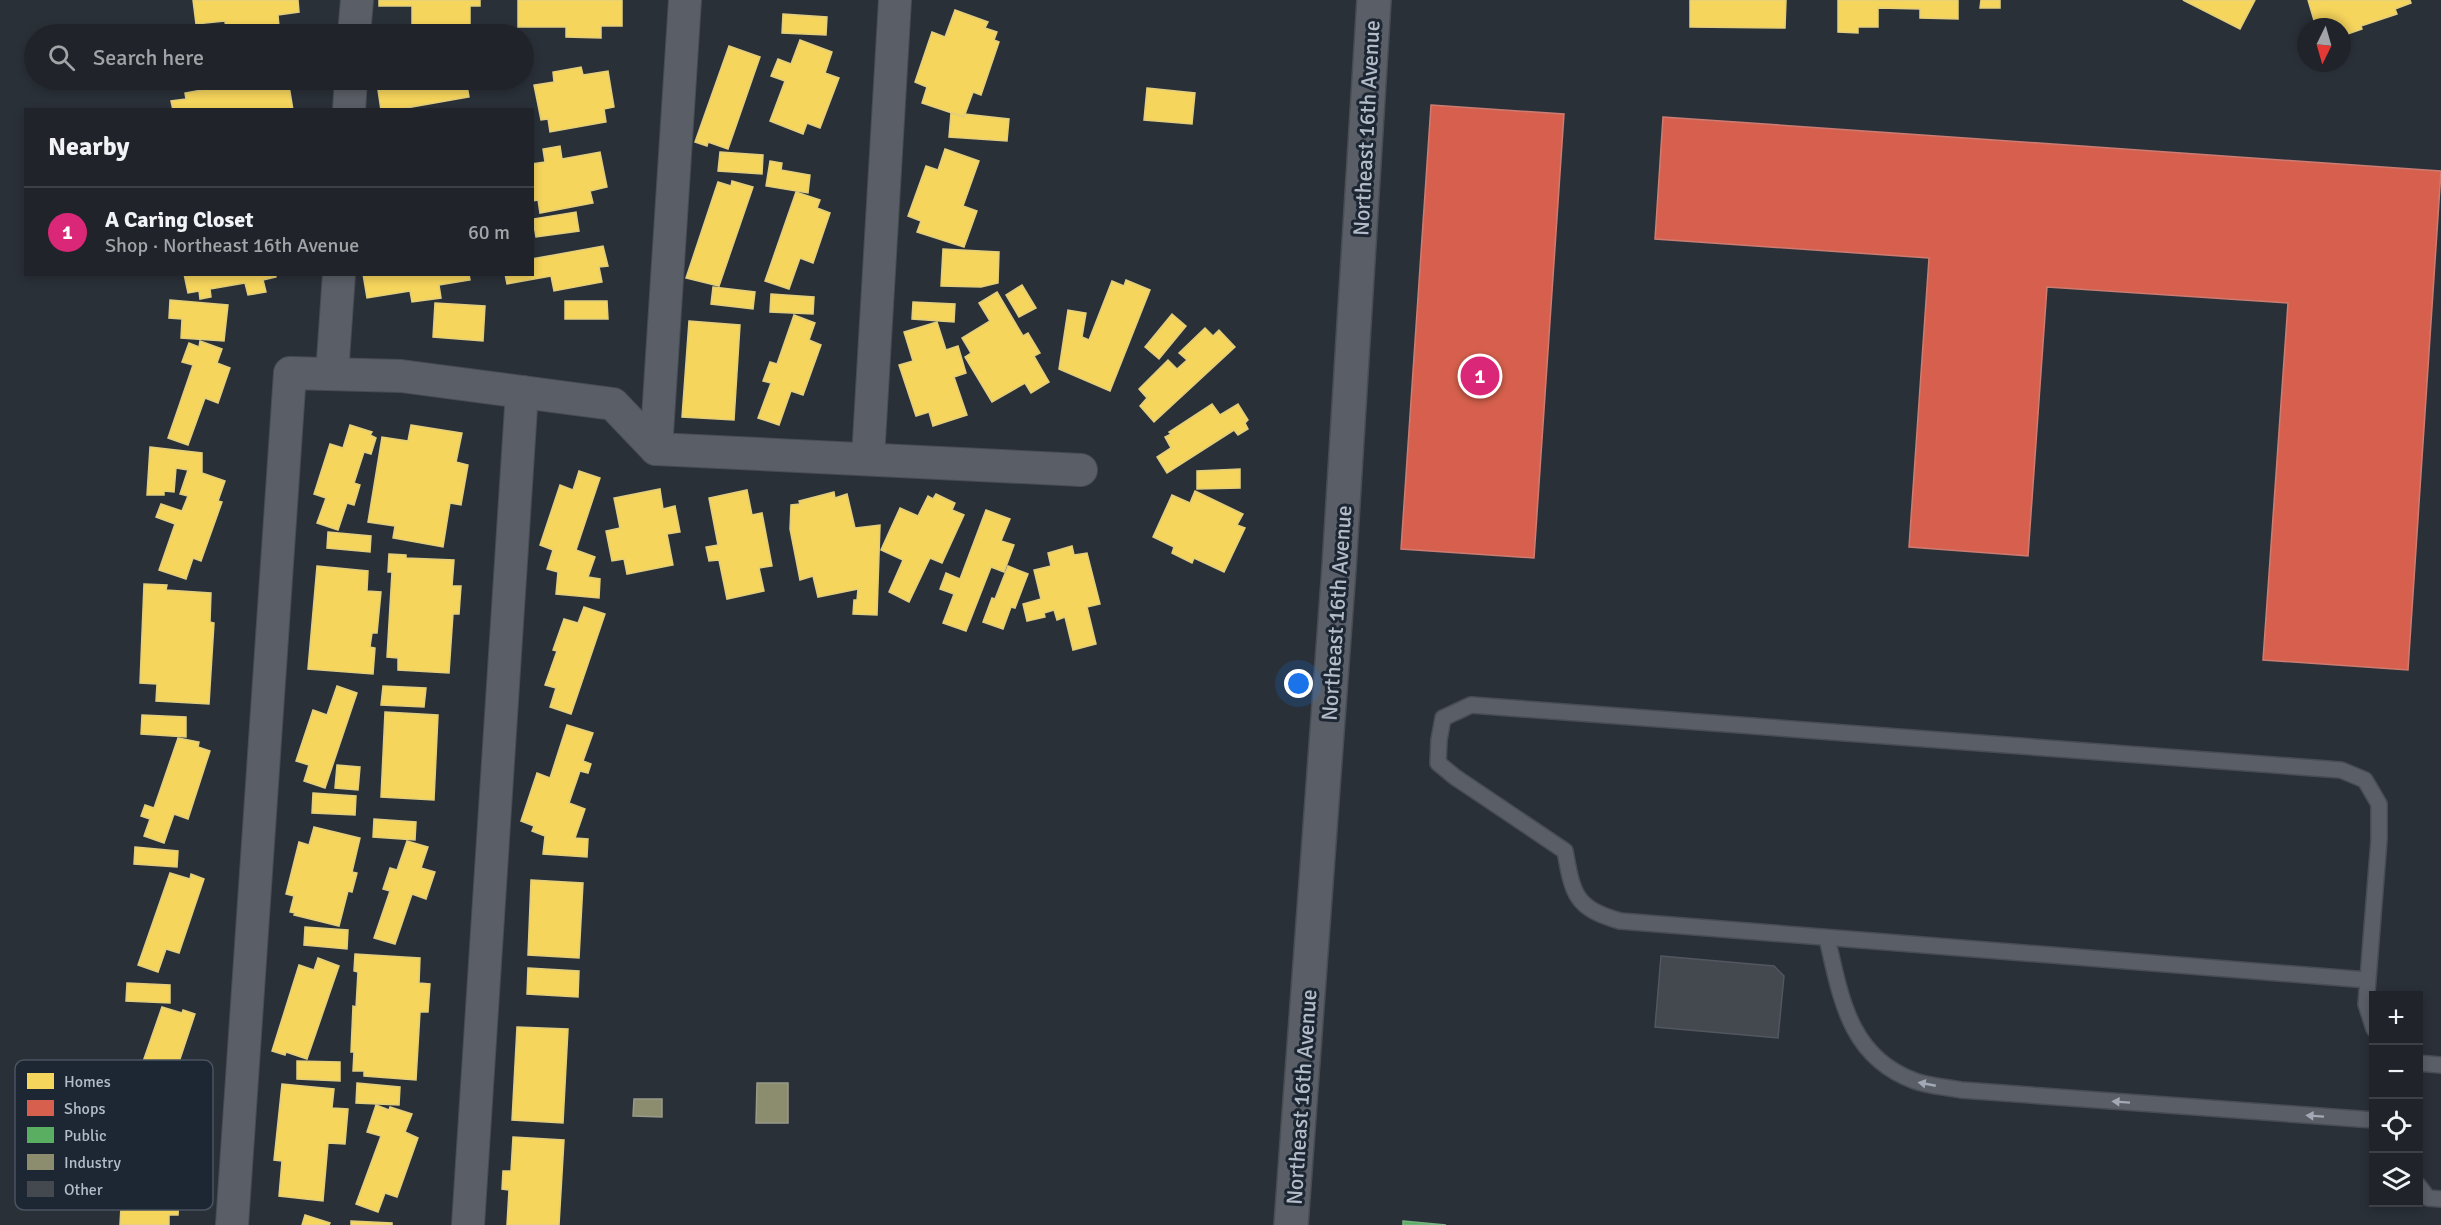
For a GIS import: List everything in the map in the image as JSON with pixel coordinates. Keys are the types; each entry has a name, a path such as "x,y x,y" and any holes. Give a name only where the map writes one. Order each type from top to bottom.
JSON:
{"street":[{"path":"355,24 357,0"},
{"path":"656,449 685,0"},
{"path":"868,458 895,0"},
{"name":"Northeast 16th Avenue","path":"1291,1225 1340,568 1374,0"},
{"path":"350,108 351,90"},
{"path":"332,374 339,276"},
{"path":"232,1225 290,373 400,376 613,404 656,449 1081,470"},
{"path":"468,1225 522,392"}],"lane":[{"path":"2368,980 1620,921 1596,914 1579,901 1568,869 1565,851 1455,777 1438,763 1443,718 1471,705 2342,770 2365,780 2379,804 2379,840 2368,980 2366,1004 2369,1015"},
{"path":"1827,938 1842,1005 1859,1037 1878,1061 1915,1081 1961,1090 2369,1120"},
{"path":"2423,1063 2441,1065"},
{"path":"2423,1192 2428,1198 2441,1199"}],"building: Homes":[{"path":"193,0 298,0 299,12 278,15 279,24 225,24 225,21 196,24"},
{"path":"379,0 480,0 480,6 470,6 470,24 412,24 412,6 379,6"},
{"path":"518,0 622,0 622,26 601,26 601,38 566,37 566,27 534,27 534,24 518,24"},
{"path":"1690,0 1786,0 1785,28 1690,27"},
{"path":"1838,0 1958,0 1958,19 1920,18 1920,9 1878,8 1878,27 1858,27 1858,33 1838,32"},
{"path":"1981,0 2000,0 2000,8 1980,8"},
{"path":"2183,0 2255,0 2240,29"},
{"path":"2308,0 2410,0 2411,3 2395,9 2397,14 2361,26 2362,29 2351,33 2351,18 2313,18"},
{"path":"955,10 988,22 985,28 997,32 994,40 999,42 981,95 973,92 964,117 922,103 927,87 915,82 932,32 945,37"},
{"path":"783,14 827,17 826,35 782,33"},
{"path":"800,40 832,52 825,73 839,78 820,128 807,123 803,134 770,121 785,81 771,76 778,59 791,64"},
{"path":"729,46 760,57 728,149 708,142 707,146 695,142"},
{"path":"581,67 583,75 608,71 614,107 604,109 606,122 550,132 548,119 541,120 534,85 554,82 553,72"},
{"path":"1147,88 1195,93 1192,124 1144,120"},
{"path":"202,90 290,90 293,108 173,108 171,101 186,99 185,93"},
{"path":"378,90 468,90 469,97 406,108 381,108"},
{"path":"951,113 964,117 965,114 1009,119 1007,141 949,137"},
{"path":"560,146 562,159 600,152 607,187 590,191 593,203 540,213 538,200 534,201 534,164 545,162 543,149"},
{"path":"945,149 979,161 963,206 977,211 964,247 917,232 921,221 908,216 926,166 938,170"},
{"path":"720,152 763,155 762,174 718,171"},
{"path":"770,161 782,163 781,170 810,175 808,193 766,186"},
{"path":"732,181 753,187 719,286 686,278 718,182 731,186"},
{"path":"796,192 820,200 817,208 830,213 813,263 800,258 789,289 765,281"},
{"path":"576,212 579,231 536,237 534,219"},
{"path":"603,246 608,266 599,267 602,282 554,291 551,276 507,284 505,276 534,276 534,259"},
{"path":"943,249 999,252 998,283 981,287 941,286"},
{"path":"184,276 276,277 263,280 266,292 248,295 245,283 210,289 211,297 200,299 199,291 188,293"},
{"path":"363,276 469,276 470,280 439,285 441,298 412,302 410,291 367,298"},
{"path":"1126,280 1150,290 1110,391 1059,369 1068,310 1086,313 1082,337 1089,340 1112,281 1124,286"},
{"path":"1022,285 1036,308 1019,317 1006,295"},
{"path":"713,287 755,292 753,309 711,304"},
{"path":"997,292 1023,336 1028,333 1040,353 1034,356 1049,382 1031,393 1025,383 992,402 965,357 971,353 962,338 990,321 979,303"},
{"path":"771,294 814,297 813,314 770,312"},
{"path":"170,300 228,305 224,341 181,338 182,319 169,318"},
{"path":"565,301 607,301 608,319 565,319"},
{"path":"913,302 955,304 954,322 912,319"},
{"path":"435,303 485,306 483,341 433,337"},
{"path":"1172,314 1186,326 1159,359 1145,347"},
{"path":"794,315 815,323 809,340 821,345 803,395 791,391 779,425 758,418 771,383 763,381 770,362 777,364"},
{"path":"689,321 740,325 734,420 682,417"},
{"path":"937,322 946,350 958,346 966,373 954,377 967,415 933,426 929,412 916,416 899,365 913,361 904,332"},
{"path":"1205,328 1213,336 1219,330 1235,347 1154,422 1140,406 1147,398 1139,389 1168,360 1177,369 1187,360 1179,353"},
{"path":"200,341 222,349 217,363 230,368 218,403 205,398 188,445 168,438 193,365 182,362 189,343 199,347"},
{"path":"1212,404 1220,415 1238,404 1248,420 1245,423 1248,429 1238,435 1234,430 1167,473 1157,457 1171,448 1165,437"},
{"path":"350,425 372,432 370,435 376,438 371,454 364,452 354,483 360,485 354,505 347,503 338,530 317,523 326,498 314,494 330,444 343,448"},
{"path":"411,425 462,433 456,462 468,465 461,505 450,503 443,547 393,538 395,526 368,522 382,437 408,441"},
{"path":"150,447 202,453 202,473 225,481 218,501 222,502 201,561 193,558 186,579 159,570 175,524 156,517 161,504 182,511 188,496 180,494 188,470 176,468 174,492 164,491 164,495 147,495"},
{"path":"1240,469 1240,488 1197,489 1197,471"},
{"path":"579,471 600,478 576,550 595,557 588,577 600,579 599,598 556,594 558,572 547,569 553,550 540,545 560,485 573,490"},
{"path":"660,489 663,509 675,506 680,532 667,534 673,565 627,574 624,559 612,561 606,531 620,528 614,498"},
{"path":"747,490 752,515 762,513 772,566 759,568 764,591 727,599 719,560 709,561 706,547 718,545 709,498"},
{"path":"1195,491 1243,514 1237,525 1245,528 1224,572 1194,558 1192,563 1172,553 1174,547 1153,537 1172,495 1190,503"},
{"path":"834,492 835,498 847,494 855,528 880,525 877,615 853,614 858,589 818,597 813,576 800,580 790,529 791,505"},
{"path":"936,494 955,503 952,510 964,515 942,563 930,558 909,602 889,592 903,560 881,550 900,508 918,516 928,496 933,499"},
{"path":"986,510 1010,519 1001,541 1014,545 1004,572 991,567 966,631 943,623 954,594 940,589 946,573 960,579"},
{"path":"328,532 371,536 370,552 327,548"},
{"path":"1072,546 1074,555 1087,553 1100,604 1087,607 1096,644 1073,650 1065,617 1057,620 1054,610 1044,613 1045,617 1027,621 1023,604 1041,599 1034,570 1051,566 1048,553"},
{"path":"389,554 406,555 406,558 454,560 452,586 461,586 459,614 453,614 449,673 398,670 398,658 387,657 392,572 388,572"},
{"path":"317,566 368,571 367,591 381,592 377,633 372,633 370,647 375,648 373,674 308,669"},
{"path":"1008,566 1028,574 1015,608 1011,607 1003,629 983,622"},
{"path":"144,584 167,585 166,590 211,593 210,622 214,623 209,704 156,701 157,684 140,683"},
{"path":"584,607 605,614 571,714 550,707 556,688 545,685 557,651 553,650 564,619 578,623"},
{"path":"337,686 357,693 325,788 304,781 309,765 296,761 313,710 327,715"},
{"path":"383,686 426,688 424,707 381,705"},
{"path":"385,712 438,715 434,800 381,797"},
{"path":"142,715 186,717 186,737 141,734"},
{"path":"567,725 593,733 583,761 591,764 588,773 580,771 569,803 585,809 575,838 588,839 587,857 543,854 545,836 532,831 534,826 521,821 537,773 550,778"},
{"path":"178,738 199,742 198,747 210,751 188,819 174,814 164,843 144,836 150,819 141,816 145,805 154,808"},
{"path":"337,765 360,767 358,790 335,788"},
{"path":"313,793 356,796 355,815 312,813"},
{"path":"374,819 416,822 415,840 373,837"},
{"path":"314,827 360,838 352,872 357,873 352,892 348,891 339,926 290,912 294,896 286,894 299,842 309,845"},
{"path":"407,841 428,847 421,868 435,872 426,899 412,894 395,944 374,938 390,891 383,889 390,868 397,870"},
{"path":"135,847 178,851 177,867 134,864"},
{"path":"170,873 190,879 191,874 204,879 179,953 166,949 158,972 138,965"},
{"path":"531,880 583,883 579,958 528,955"},
{"path":"305,927 348,930 347,949 304,945"},
{"path":"355,954 420,958 419,983 430,984 428,1012 420,1012 416,1080 364,1076 364,1071 353,1071 354,1052 351,1052 353,1006 356,1007 358,972 354,971"},
{"path":"318,958 339,966 307,1059 286,1052 285,1055 272,1051 299,965 314,970"},
{"path":"528,968 579,971 578,997 527,994"},
{"path":"127,983 170,985 170,1003 126,1001"},
{"path":"162,1007 195,1014 180,1060 144,1060"},
{"path":"517,1027 568,1029 563,1123 512,1120"},
{"path":"297,1061 340,1062 340,1081 297,1079"},
{"path":"357,1083 400,1087 399,1105 356,1103"},
{"path":"282,1084 334,1089 332,1108 348,1109 345,1144 328,1143 323,1201 279,1196 282,1161 274,1160"},
{"path":"376,1105 412,1114 405,1132 418,1138 397,1197 385,1193 378,1212 356,1204 381,1136 367,1132"},
{"path":"513,1137 564,1140 559,1225 507,1225 509,1190 502,1189 503,1171 511,1171"},
{"path":"121,1210 178,1210 178,1215 169,1215 169,1225 120,1225"},
{"path":"305,1215 330,1223 329,1225 302,1225"},
{"path":"351,1221 392,1223 392,1225 351,1225"}],"building: Shops":[{"path":"1431,105 1564,114 1534,558 1401,549"},
{"path":"1663,117 2441,171 2408,670 2263,660 2288,303 2047,287 2028,556 1909,547 1929,258 1655,239"}],"building: Public":[{"path":"1403,1221 1446,1225 1403,1225"}],"building: Industry":[{"path":"757,1083 788,1083 788,1123 756,1123"},
{"path":"634,1099 662,1099 662,1117 633,1116"}],"building: Other":[{"path":"1661,956 1774,966 1784,976 1778,1038 1655,1027"}],"place":[{"name":"A Caring Closet","path":"1480,376"}]}
